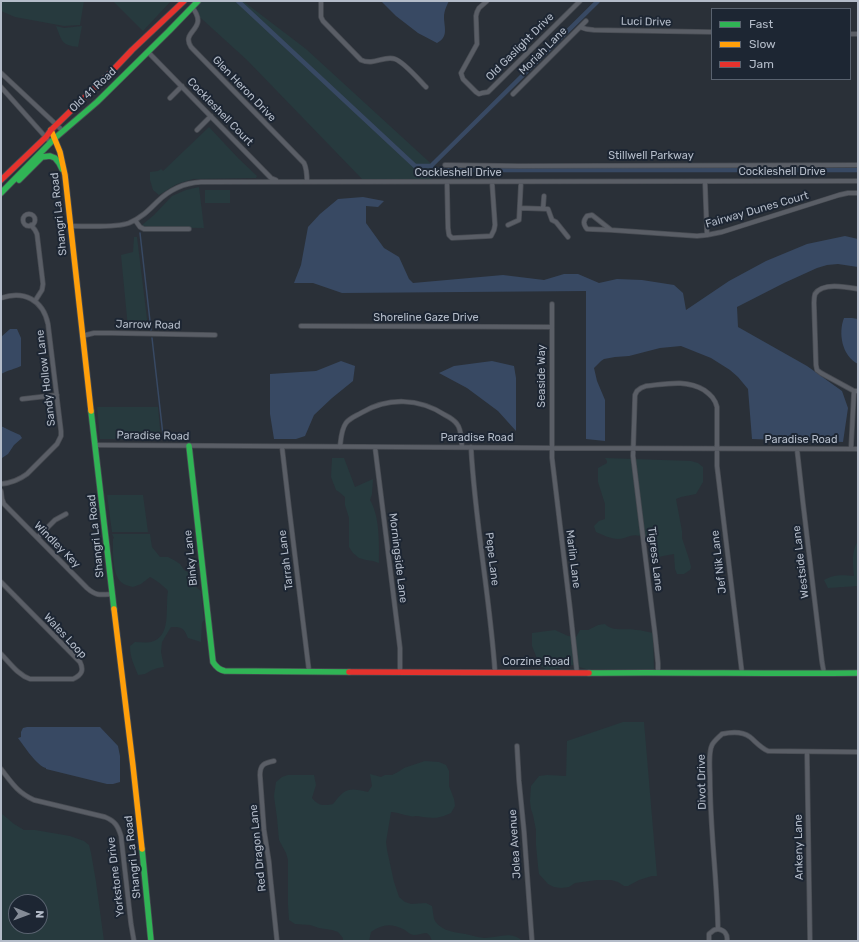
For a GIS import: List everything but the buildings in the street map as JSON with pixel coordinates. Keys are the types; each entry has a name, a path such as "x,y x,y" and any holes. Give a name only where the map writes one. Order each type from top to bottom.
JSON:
{"street":[{"name":"Old 41 Road","path":"1,180 184,1"},
{"name":"Old 41 Road","path":"1,193 50,142 97,102 198,1"},
{"path":"321,1 321,17 323,21 361,60 372,62 390,58 396,59 402,62 426,87"},
{"name":"Old Gaslight Drive","path":"487,1 479,8 477,12 476,44 461,73 463,80 479,94 488,92 580,1"},
{"name":"Glen Heron Drive","path":"192,7 195,10 198,21 190,34 188,40 189,44 304,163 307,172 307,182"},
{"name":"Moriah Lane","path":"513,94 586,21"},
{"name":"Luci Drive","path":"580,27 594,30 711,32"},
{"path":"137,46 146,53"},
{"name":"Cockleshell Court","path":"146,53 182,86 272,178 280,181"},
{"path":"1,72 63,131"},
{"path":"170,98 182,86"},
{"path":"1,87 50,142"},
{"path":"197,130 211,116"},
{"name":"Shangri La Road","path":"51,130 60,151 65,175 82,336 112,594 116,615 151,941"},
{"path":"1,196 4,195 42,157 50,156 56,159 65,175"},
{"name":"Stillwell Parkway","path":"445,165 858,165"},
{"name":"Cockleshell Drive","path":"71,226 121,225 135,220 148,211 168,193 190,183 201,182 858,181"},
{"path":"447,182 448,228 449,235 452,238 491,236 495,225 492,182"},
{"path":"508,225 519,220 521,182"},
{"path":"705,182 707,235"},
{"name":"Fairway Dunes Court","path":"611,230 592,215 586,216 583,220 587,229 697,236 722,232 839,195 858,193"},
{"path":"543,209 544,196"},
{"path":"520,208 548,209 552,220 556,222 568,237"},
{"path":"135,220 140,227 144,229 189,229"},
{"path":"1,298 20,295 35,301 42,290 43,284 37,234 31,225"},
{"path":"851,449 856,391 817,370 814,299 819,290 833,286 858,289"},
{"name":"Sandy Hollow Lane","path":"1,484 13,482 23,477 57,444 61,436 48,324 43,310 35,301"},
{"name":"Seaside Way","path":"551,448 552,304"},
{"name":"Shoreline Gaze Drive","path":"301,326 552,327"},
{"name":"Jarrow Road","path":"82,336 94,333 215,336"},
{"name":"Tigress Lane","path":"658,672 656,634 633,456 634,401 637,391 646,386 682,383 697,386 706,391 714,398 716,403 716,449"},
{"path":"22,399 57,395"},
{"path":"340,447 343,430 348,421 374,406 398,402 416,403 428,406 438,410 454,420 460,428 462,447"},
{"name":"Paradise Road","path":"95,445 858,449"},
{"name":"Binky Lane","path":"189,446 213,662 216,668"},
{"name":"Tarrah Lane","path":"282,447 309,671"},
{"name":"Morningside Lane","path":"375,447 400,648 400,672"},
{"name":"Pepe Lane","path":"471,447 472,472 489,604 495,672"},
{"name":"Marlin Lane","path":"551,448 571,615 576,673"},
{"name":"Jef Nik Lane","path":"716,449 742,673"},
{"name":"Westside Lane","path":"797,449 811,577 824,673"},
{"name":"Windley Key","path":"1,491 4,504 90,591 100,595 112,594"},
{"path":"38,537 55,520 66,514"},
{"name":"Wales Loop","path":"1,582 80,662 82,666 81,672 73,679 25,677 1,654"},
{"name":"Corzine Road","path":"216,668 225,671 658,672 785,674 858,673"},
{"name":"Divot Drive","path":"718,929 718,904 710,795 710,762 712,744 722,734 737,732 749,736 768,751 858,752"},
{"name":"Jolea Avenue","path":"517,746 532,941"},
{"name":"Ankeny Lane","path":"807,752 810,941"},
{"name":"Red Dragon Lane","path":"274,761 265,763 260,769 260,775 264,830 278,941"},
{"name":"Yorkstone Drive","path":"1,769 16,788 34,800 105,817 116,823 121,836 134,941"},
{"path":"709,941 709,934 718,929 724,931 727,936 726,941"}],"green space":[{"path":"1,1 84,1 80,25 64,26 15,17 1,11"},
{"path":"113,1 171,1 143,31"},
{"path":"201,1 243,1 306,49 438,170 429,181 362,179 247,60 192,10"},
{"path":"56,26 64,28 82,26 78,47 65,43"},
{"path":"209,127 257,176 256,178 193,179 177,184 159,195 153,190 150,180 150,172 161,169 163,171"},
{"path":"199,187 204,228 144,227 142,225 172,196 186,190"},
{"path":"205,190 230,190 230,203 205,203"},
{"path":"134,237 137,237 148,327 128,328 121,255 133,252"},
{"path":"97,407 158,407 161,439 100,439"},
{"path":"332,458 344,458 355,487 373,479 370,500 376,514 379,539 379,563 359,558 349,547 349,518 345,505 345,497 336,490 331,477"},
{"path":"605,458 691,461 698,463 703,467 703,482 696,494 676,499 682,538 691,567 690,570 684,574 677,574 675,569 674,554 656,558 648,541 640,536 636,535 615,539 596,532 594,526 599,521 605,519 605,504 598,482 598,468 607,463"},
{"path":"107,495 143,495 148,532 112,532"},
{"path":"112,534 150,534 152,547 160,557 168,557 180,564 184,570 195,578 196,587 201,591 204,620 202,623 201,642 188,638 185,632 178,627 171,627 162,642 161,652 164,667 152,670 145,674 138,675 131,658 130,646 135,642 151,642 158,639 162,634 166,621 168,591 160,583 150,577 141,584 133,587 125,585 121,582 115,568 113,549 114,538"},
{"path":"858,541 858,586 828,588 824,580 828,578 839,575 854,576 853,553"},
{"path":"605,624 615,629 638,630 653,633 654,670 586,669 572,665 546,669 540,666 532,646 532,633 555,630 568,636 576,637 580,630 588,630 598,625"},
{"path":"623,722 644,722 657,876 639,880 628,886 624,886 611,880 597,880 575,883 569,887 554,887 548,884 539,874 536,830 530,801 531,786 539,776 566,776 567,741"},
{"path":"425,761 439,762 446,765 449,771 449,786 455,806 451,813 438,818 412,816 391,812 386,842 394,882 399,897 405,902 411,904 426,903 432,906 434,918 437,924 449,931 484,938 509,935 522,941 432,941 427,933 413,935 399,927 387,925 379,927 371,932 369,941 343,941 343,938 338,932 310,925 295,924 289,920 288,860 279,840 274,796 276,782 282,777 288,775 314,775 316,785 312,798 319,804 330,805 348,790 368,792 372,786 370,774 381,777 385,775 392,775 404,768"},
{"path":"1,813 24,830 35,830 70,836 84,841 89,845 96,882 104,941 1,941"}],"water":[{"path":"381,1 449,1 444,15 445,32 443,38 437,43 418,33 396,16"},
{"path":"363,197 384,201 378,207 366,206 366,223 384,248 399,257 409,279 413,283 503,275 544,280 564,274 578,274 599,283 617,279 642,280 674,285 683,293 686,310 729,281 766,261 807,244 845,236 858,239 858,267 838,264 817,268 737,307 738,327 807,366 842,391 848,408 843,442 752,439 748,389 730,370 711,358 681,346 660,348 629,356 604,359 601,361 594,368 597,381 605,400 605,441 586,439 586,291 342,293 313,283 294,283 301,265 308,227 320,214 338,199"},
{"path":"844,318 858,319 858,364 848,356 843,344 841,330"},
{"path":"10,329 17,329 21,338 21,366 1,374 1,337"},
{"path":"341,361 355,366 353,381 314,415 305,436 296,439 274,439 270,414 270,374 316,371"},
{"path":"492,361 514,366 516,378 516,431 498,411 467,388 439,373 454,366"},
{"path":"1,426 20,435 22,438 14,445 8,454 2,458 1,458"},
{"path":"100,727 118,746 120,756 120,782 107,784 46,769 35,760 18,738 21,737 23,728"}],"waterway":[{"path":"238,1 415,166 431,166 598,1"},
{"path":"431,166 435,170 858,170"},
{"path":"140,233 151,330"},
{"path":"152,338 163,435"}],"traffic: fast":[{"path":"1,193 55,138 97,102 198,1"},
{"path":"19,180 42,157 50,156 55,158 62,169"},
{"path":"91,411 114,609"},
{"path":"189,446 214,664 219,669 225,671 349,672"},
{"path":"589,673 858,673"},
{"path":"142,849 151,941"}],"traffic: slow":[{"path":"51,130 60,152 65,175 91,411"},
{"path":"114,609 142,849"}],"traffic: jam":[{"path":"1,180 132,50 184,1"},
{"path":"349,672 589,673"}]}
